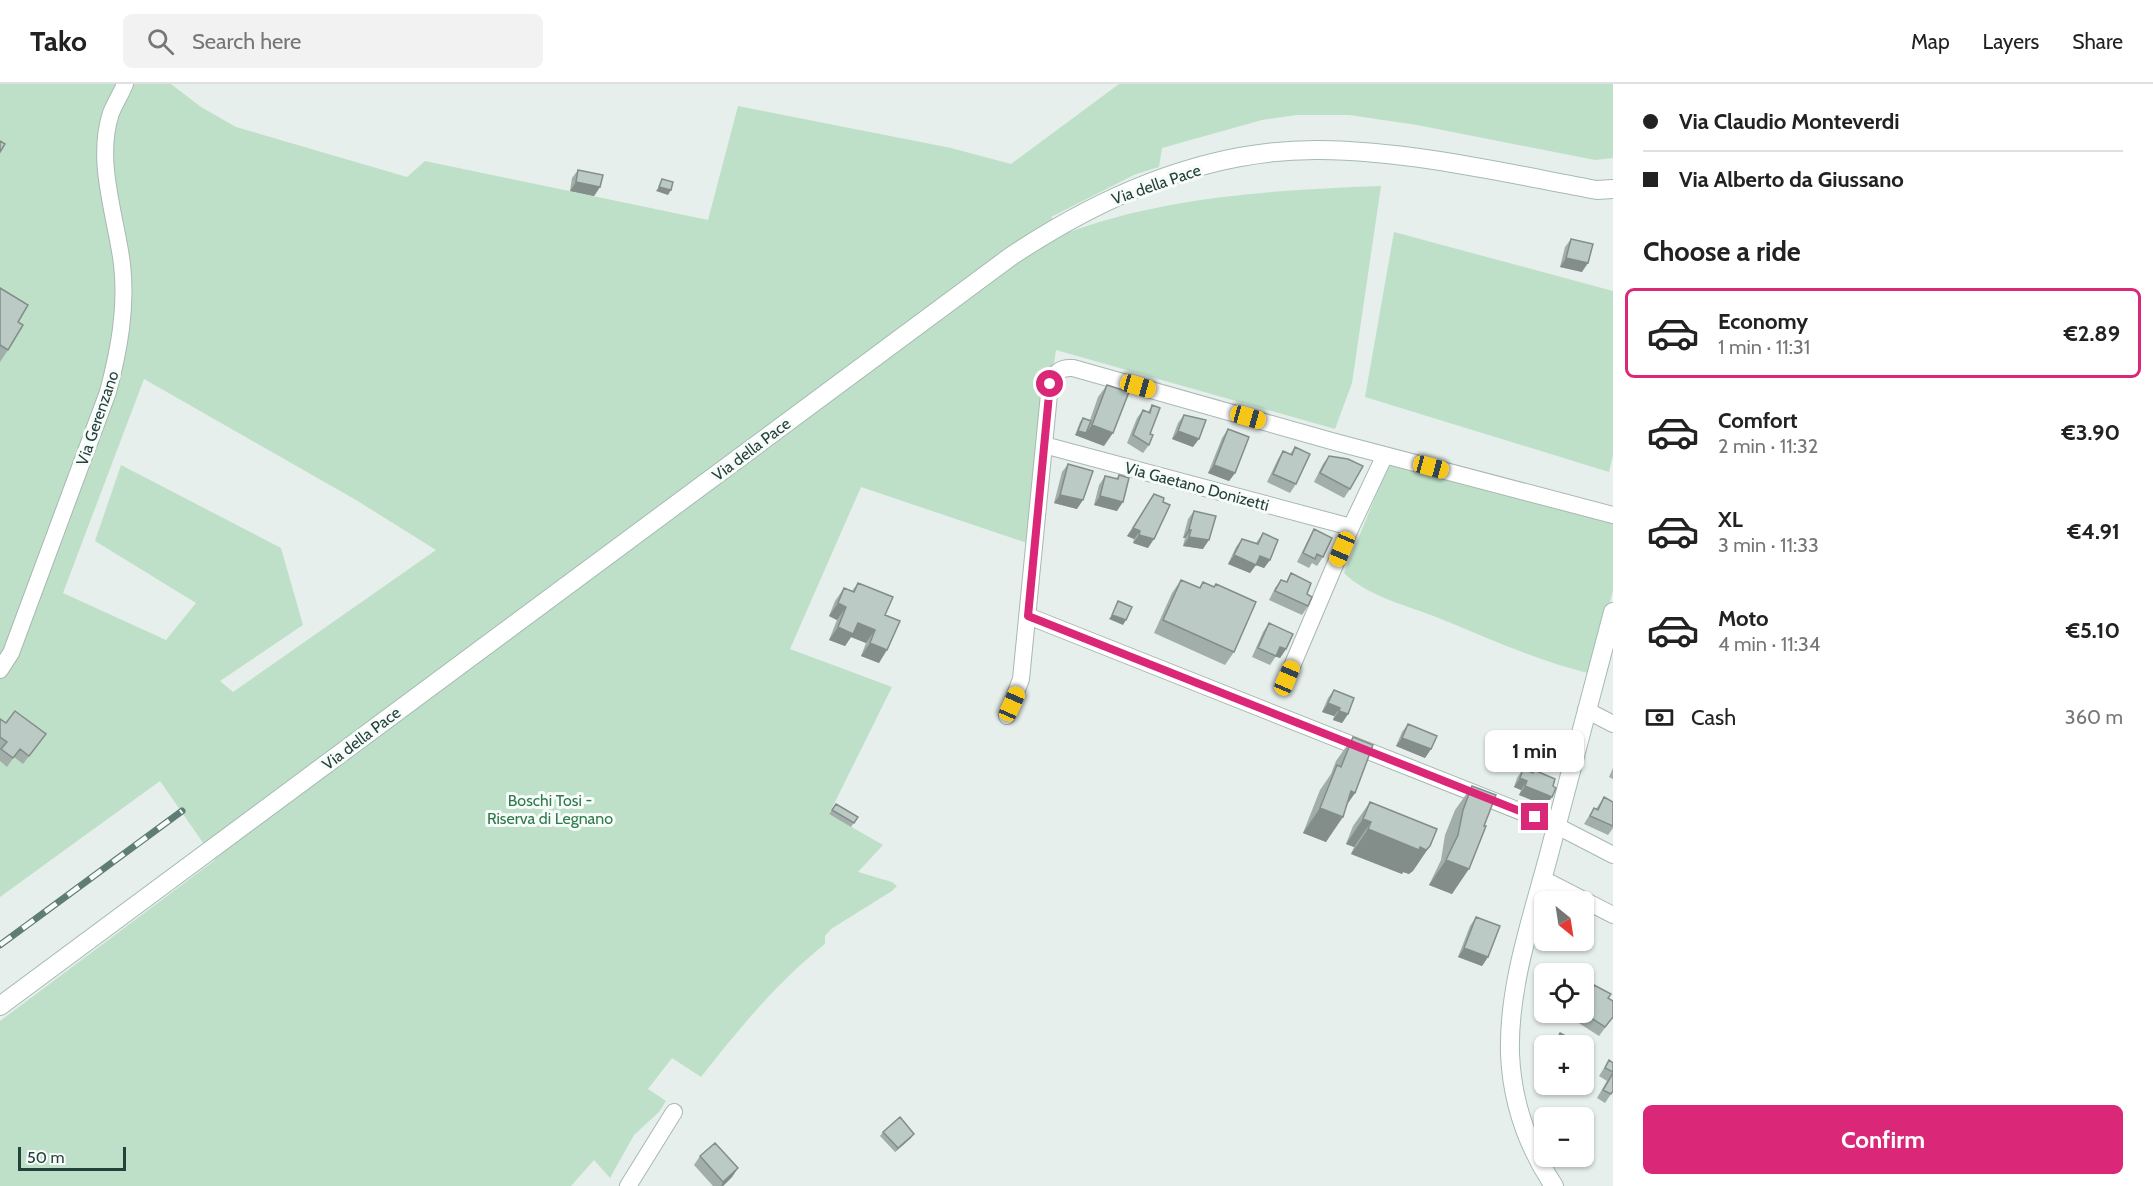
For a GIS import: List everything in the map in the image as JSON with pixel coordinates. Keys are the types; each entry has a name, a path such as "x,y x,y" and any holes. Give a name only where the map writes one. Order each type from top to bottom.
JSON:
{"main road":[{"name":"Via della Pace","path":"0,1006 1010,256 1080,214 1140,186 1193,170 1240,159 1317,150 1399,155 1608,193"},
{"path":"1554,1186 1539,1162 1521,1119 1510,1057 1514,994 1613,612"}],"street":[{"name":"Via Gerenzano","path":"0,670 11,653 19,632 108,392 116,363 123,302 122,265 107,175 106,155 111,113 125,84"},
{"path":"1007,716 1021,679 1052,378 1056,372 1067,367 1385,456 1613,515"},
{"name":"Via Gaetano Donizetti","path":"1044,445 1351,527"},
{"path":"1287,678 1351,527 1385,456"},
{"path":"1028,616 1557,826 1613,855"},
{"path":"1586,710 1613,724"},
{"path":"1543,879 1613,915"},
{"path":"628,1186 674,1112"}],"green space":[{"name":"Boschi Tosi - Riserva di Legnano","path":"0,84 171,84 201,107 236,127 407,177 425,161 708,220 738,106 951,148 1011,164 1119,84 1613,84 1613,158 1595,160 1417,125 1349,115 1297,115 1262,120 1162,148 1159,167 1136,174 1051,217 1064,234 1102,221 1180,203 1260,193 1381,186 1352,383 1335,429 1056,350 1027,543 861,487 790,649 892,687 829,814 883,845 858,872 892,882 897,886 831,929 825,936 825,944 774,991 701,1077 672,1058 648,1089 666,1101 659,1112 634,1135 610,1178 594,1160 571,1186 0,1186 0,1021 215,860 160,781 0,897","holes":["144,379 356,500 436,550 233,692 220,681 303,625 281,548 121,465 95,541 196,603 166,640 63,593"]},
{"path":"1394,232 1613,291 1613,455 1609,472 1365,397"},
{"path":"1392,463 1613,517 1613,590 1592,674 1530,655 1385,598 1353,581 1344,573 1388,466"}],"building":[{"path":"0,141 5,144 0,152"},
{"path":"578,170 603,175 600,187 576,182"},
{"path":"662,179 673,182 671,190 659,187"},
{"path":"1571,239 1593,244 1588,263 1566,258"},
{"path":"0,288 28,305 18,322 23,325 8,350 0,345"},
{"path":"1107,385 1129,392 1113,433 1092,425"},
{"path":"1152,405 1160,408 1150,434 1153,435 1149,445 1133,435 1143,410 1150,413"},
{"path":"1184,415 1206,420 1199,439 1178,431"},
{"path":"1083,418 1091,421 1086,433 1078,431"},
{"path":"1228,429 1249,437 1235,473 1214,465"},
{"path":"1295,447 1310,454 1296,484 1273,474 1283,451 1292,455"},
{"path":"1329,456 1348,459 1363,466 1350,489 1320,473"},
{"path":"1068,464 1093,471 1083,500 1060,495"},
{"path":"1119,475 1129,478 1123,502 1100,496 1105,476 1118,479"},
{"path":"1154,494 1164,498 1163,502 1170,505 1154,539 1139,535 1140,531 1133,528"},
{"path":"1194,511 1216,516 1209,540 1189,537"},
{"path":"1314,529 1332,538 1323,557 1317,554 1315,559 1303,553"},
{"path":"1263,533 1278,540 1270,560 1260,556 1256,565 1234,555 1242,539 1258,544"},
{"path":"1291,573 1311,583 1307,594 1312,597 1308,606 1275,591 1281,580 1287,582"},
{"path":"1181,580 1200,588 1203,582 1214,587 1216,584 1256,602 1234,652 1163,620"},
{"path":"858,583 893,597 885,615 900,621 887,650 870,643 875,630 858,623 853,634 838,627 846,607 838,603 844,588 854,592"},
{"path":"1118,601 1132,607 1126,620 1112,615"},
{"path":"1269,623 1293,634 1286,649 1280,647 1276,656 1258,648"},
{"path":"1334,690 1354,698 1348,714 1328,703"},
{"path":"15,711 46,734 29,756 20,749 13,758 1,749 7,742 0,737 0,719 6,723"},
{"path":"1408,724 1437,736 1431,749 1402,738"},
{"path":"1353,737 1373,745 1355,793 1351,791 1343,817 1320,808 1337,765 1341,767"},
{"path":"1523,769 1533,773 1534,770 1555,779 1553,786 1556,788 1552,797 1525,786 1527,781 1520,778"},
{"path":"1472,786 1496,795 1469,869 1446,860 1458,835 1463,810"},
{"path":"1604,797 1613,802 1613,826 1590,816 1594,808 1598,810"},
{"path":"1370,802 1437,829 1430,846 1426,850 1420,847 1419,850 1368,829 1371,822 1363,819"},
{"path":"836,804 858,817 854,823 832,810"},
{"path":"1476,917 1500,926 1488,957 1464,948"},
{"path":"1594,985 1611,994 1608,998 1613,1001 1613,1017 1605,1027 1594,1020"},
{"path":"1609,1060 1613,1063 1613,1072 1605,1068"},
{"path":"1613,1073 1613,1091 1611,1094 1603,1090"},
{"path":"900,1117 914,1134 898,1148 883,1132"},
{"path":"715,1143 738,1168 723,1182 700,1156"}],"railway":[{"path":"0,945 182,811"}],"route":[{"path":"1050,384 1028,616 1535,817"}]}
